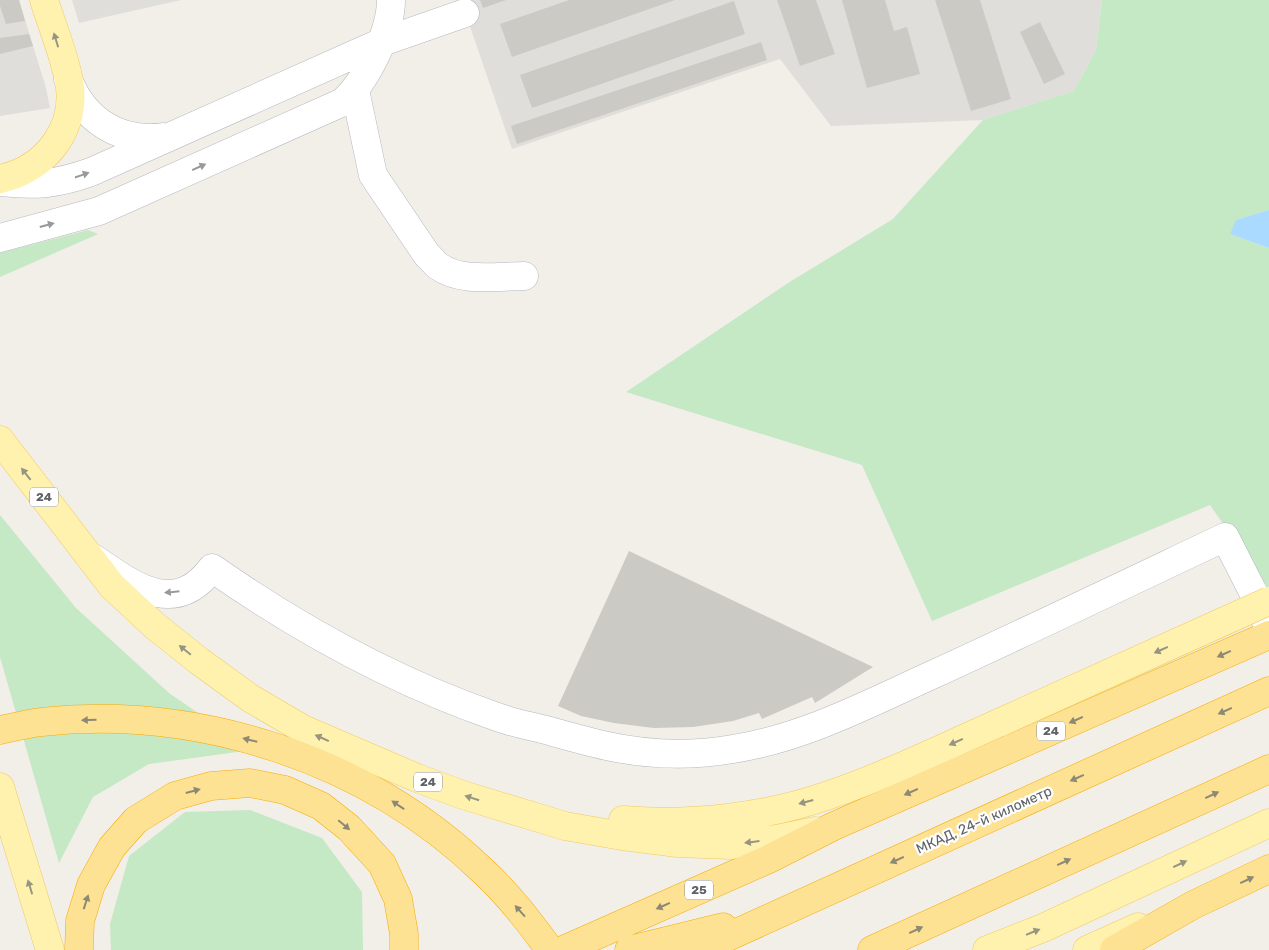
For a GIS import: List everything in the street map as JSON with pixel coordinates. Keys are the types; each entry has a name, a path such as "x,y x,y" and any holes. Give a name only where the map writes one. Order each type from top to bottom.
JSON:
{"highway":[{"name":"24","path":"834,826 1269,635"},
{"name":"МКАД, 24-й километр","path":"699,950 1269,691"},
{"path":"0,730 41,722 113,719 182,725 254,741 321,763 380,793 436,830 485,872 526,918 550,950"},
{"path":"872,950 1269,769"},
{"path":"79,950 80,921 91,885 112,847 136,820 175,796 211,786 250,783 285,790 321,806 349,828 382,864 398,899 404,934 404,950"},
{"name":"25","path":"563,950 769,859 834,826"},
{"path":"1114,944 1269,869"},
{"path":"629,950 780,913"}],"main road":[{"path":"0,181 32,167 41,160 64,130 70,107 68,80 44,0"},
{"name":"24","path":"0,440 112,586 155,626 199,661 250,698 303,729 417,778 513,811 565,826 678,843 730,845 777,839 834,826"},
{"name":"24","path":"513,811 646,822 705,820 779,809 829,796 1001,722 1269,601"},
{"path":"0,787 50,950"},
{"path":"988,950 1043,928 1269,823"},
{"path":"1077,950 1114,944"},
{"path":"1087,950 1114,944"}],"street":[{"path":"0,238 99,211 343,102 354,90 382,42 389,19 391,0"},
{"path":"0,181 39,185 74,178 382,42 465,12"},
{"path":"68,80 74,94 86,111 106,127 146,138 171,136"},
{"path":"354,90 373,175 437,266 456,274 472,277 524,276"},
{"path":"88,554 137,587 161,593 176,593 190,589 198,584 212,568 303,628 401,679 502,719 607,746 639,751 703,752 732,749 790,736 860,708 1225,537 1269,628"}],"shaded area":[{"path":"0,0 19,0 46,88 50,108 0,116"},
{"path":"72,0 181,0 79,23"},
{"path":"461,0 1102,0 1096,50 1074,91 983,120 831,126 780,59 512,149"}],"green space":[{"path":"1102,0 1269,0 1269,210 1237,220 1230,234 1269,248 1269,589 1210,505 932,621 862,465 626,392 788,283 893,219 983,120 1074,91 1096,50"},
{"path":"88,230 98,234 0,277 0,253"},
{"path":"0,515 76,608 169,693 252,750 149,764 93,797 59,863 0,657"},
{"path":"250,810 322,838 362,892 363,950 111,950 110,924 129,856 185,812"}],"water":[{"path":"1269,210 1269,248 1230,234 1236,220"}],"building":[{"path":"0,0 19,0 25,21 6,24"},
{"path":"480,0 506,0 483,8"},
{"path":"569,0 675,0 512,57 500,24"},
{"path":"777,0 816,0 835,54 800,66"},
{"path":"842,0 885,0 894,31 907,27 920,74 867,88"},
{"path":"935,0 980,0 1011,99 971,111"},
{"path":"734,1 745,34 532,108 520,75"},
{"path":"1040,22 1065,74 1044,84 1020,32"},
{"path":"29,34 33,46 0,54 0,38"},
{"path":"761,42 767,60 517,144 511,126"},
{"path":"629,551 873,667 815,703 812,697 762,719 759,713 733,721 693,727 654,728 614,723 581,716 558,706"}]}
